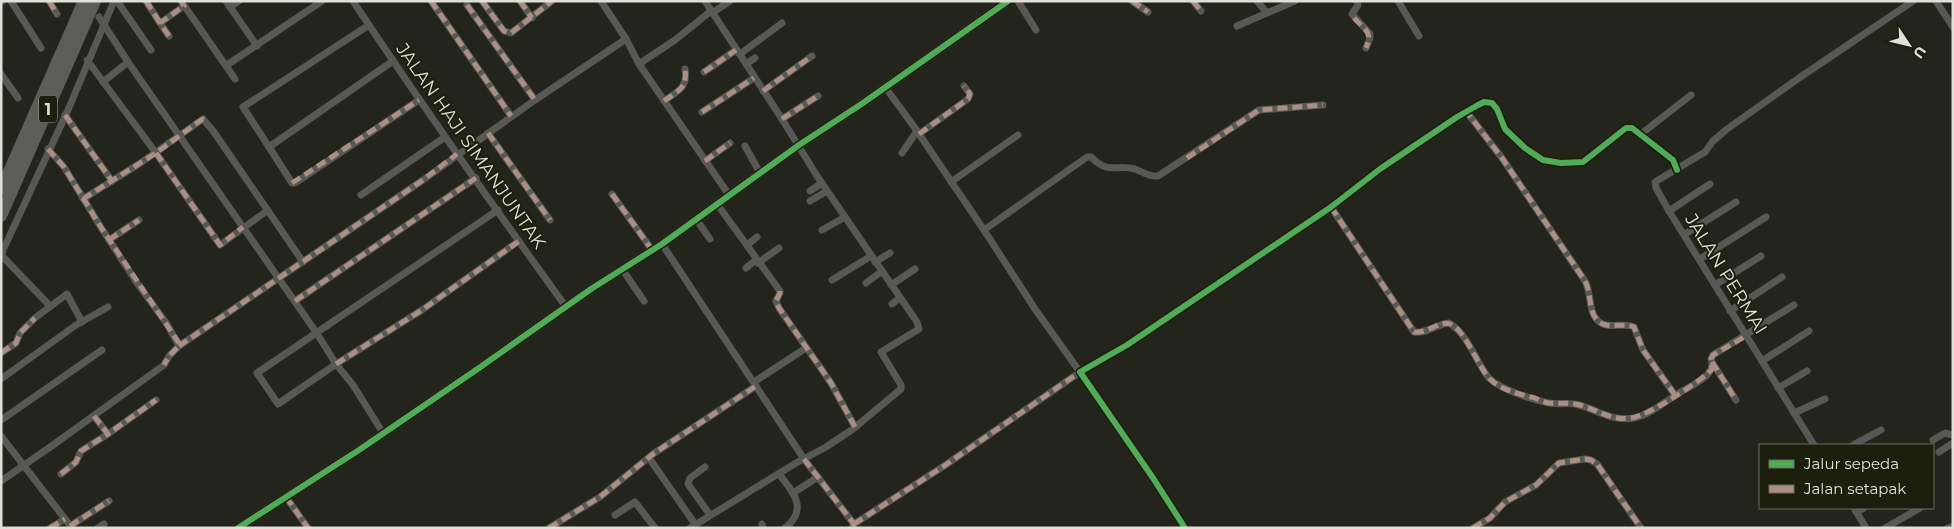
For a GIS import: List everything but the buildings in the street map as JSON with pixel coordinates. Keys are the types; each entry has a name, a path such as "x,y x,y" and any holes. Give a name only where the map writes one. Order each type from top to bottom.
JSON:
{"highway":[{"name":"1","path":"1,190 84,1"},
{"name":"1","path":"1,216 95,1"}],"street":[{"path":"11,1 41,48"},
{"path":"49,1 58,14"},
{"path":"50,306 2,255 48,149 65,115 101,20 115,1 151,50"},
{"path":"146,1 169,36"},
{"path":"239,1 228,4 257,46"},
{"path":"227,65 322,1"},
{"name":"JALAN HAJI SIMANJUNTAK","path":"353,1 419,100 566,307"},
{"path":"431,1 511,116"},
{"path":"482,1 504,31 508,33 511,33 532,18 552,1"},
{"path":"520,1 532,18"},
{"path":"601,1 626,39 639,64 729,195"},
{"path":"649,458 693,526 826,447 855,427 901,387 881,353 919,329 917,322 827,191 705,1"},
{"path":"639,64 730,1"},
{"path":"238,528 479,368 622,268 662,244 799,145 886,87 1008,1"},
{"path":"1018,1 1036,30"},
{"path":"1132,1 1148,12"},
{"path":"1193,1 1201,11"},
{"path":"1257,1 1267,12"},
{"path":"1237,26 1295,1"},
{"path":"1357,1 1358,5 1352,14 1370,34 1366,48"},
{"path":"1398,1 1419,36"},
{"name":"JALAN PERMAI","path":"1813,444 1669,211 1656,188 1655,182 1705,152 1715,139 1798,78 1913,1"},
{"path":"1936,1 1953,28"},
{"path":"160,23 182,4 221,60 227,65 235,79"},
{"path":"467,5 535,100"},
{"path":"101,20 178,135 316,332 336,364 353,385 383,433"},
{"path":"704,72 782,23"},
{"path":"369,25 243,108 287,177 292,184 295,183 419,100"},
{"path":"1,480 24,466 166,363 169,356 179,346 423,180 511,116 626,39"},
{"path":"763,91 812,56"},
{"path":"746,64 755,58"},
{"path":"87,60 156,153 220,245 268,210"},
{"path":"269,147 393,61"},
{"path":"103,82 128,62"},
{"path":"664,101 683,86 686,77 685,69"},
{"path":"1,74 18,98"},
{"path":"702,112 754,78"},
{"path":"902,153 918,132 968,99 970,94 964,86"},
{"path":"886,87 984,230 1035,309 1153,478 1182,527"},
{"path":"1640,134 1691,95"},
{"path":"782,119 818,96"},
{"path":"662,244 804,459 853,526 1080,372 1128,345 1331,207 1380,169 1466,111 1484,102 1492,104 1497,109 1505,129 1539,159 1561,163 1588,161 1626,128 1634,129 1673,160 1677,170"},
{"path":"984,230 1087,157 1091,157 1099,164 1111,169 1129,168 1158,176 1259,110 1323,105"},
{"path":"1466,111 1489,140 1585,281 1590,291 1594,316 1605,324 1634,327 1643,350 1675,395"},
{"path":"65,115 112,181"},
{"path":"84,199 156,153 178,135 203,119 207,122 303,262"},
{"path":"488,133 550,220"},
{"path":"951,182 1018,135"},
{"path":"361,195 445,137"},
{"path":"705,160 730,143"},
{"path":"745,146 760,173"},
{"path":"48,149 64,167 137,283 167,324 179,346"},
{"path":"294,301 476,178"},
{"path":"810,191 822,183"},
{"path":"1669,211 1710,184"},
{"path":"810,201 827,191"},
{"path":"612,194 652,250"},
{"path":"1685,234 1736,202"},
{"path":"717,204 780,291 776,302 831,383 855,427"},
{"path":"1331,207 1414,332 1425,332 1442,324 1449,323 1464,338 1490,379 1506,390 1549,403 1562,402 1579,405 1613,418 1632,418 1658,406 1702,378 1712,369 1711,359 1713,355 1794,305"},
{"path":"498,210 257,373 278,404 336,364 422,310 519,242"},
{"path":"822,230 845,217"},
{"path":"1700,259 1766,217"},
{"path":"696,219 710,239"},
{"path":"109,240 139,220"},
{"path":"746,245 757,237"},
{"path":"746,268 779,248"},
{"path":"832,280 890,252"},
{"path":"1715,285 1761,256"},
{"path":"622,268 644,301"},
{"path":"891,285 915,269"},
{"path":"866,283 881,272"},
{"path":"1730,311 1782,277"},
{"path":"1,353 16,343 20,333 37,316 67,294 77,325"},
{"path":"892,304 900,298"},
{"path":"1,379 77,325 98,311 108,307"},
{"path":"1762,361 1809,331"},
{"path":"549,528 600,497 649,458 806,348"},
{"path":"1,420 102,350"},
{"path":"1712,362 1736,400"},
{"path":"1778,388 1807,371"},
{"path":"1794,413 1825,399"},
{"path":"61,474 76,462 81,451 156,400"},
{"path":"94,416 108,434"},
{"path":"1855,444 1881,430"},
{"path":"1933,440 1945,433 1953,435"},
{"path":"1,436 71,527 109,501"},
{"path":"1939,452 1953,443"},
{"path":"1473,528 1490,518 1505,502 1536,485 1559,463 1585,459 1597,464 1642,528"},
{"path":"705,468 690,478 688,484 710,515"},
{"path":"779,474 794,493 798,507 796,514 785,528"},
{"path":"794,493 818,477"},
{"path":"286,496 308,528"},
{"path":"615,515 635,502 655,528"},
{"path":"1885,528 1918,509"},
{"path":"1855,510 1866,528"},
{"path":"50,528 65,518"},
{"path":"1948,528 1953,526"}],"marked path":[{"path":"49,1 57,14"},
{"path":"146,1 160,23"},
{"path":"169,36 160,23 184,6 181,1"},
{"path":"431,1 511,116"},
{"path":"482,1 504,31 511,33 552,1"},
{"path":"520,1 532,18"},
{"path":"1132,1 1148,12"},
{"path":"1193,1 1201,11"},
{"path":"467,5 535,100"},
{"path":"1354,18 1367,31 1369,38 1366,48"},
{"path":"704,72 736,50"},
{"path":"763,91 812,56"},
{"path":"664,101 683,85 686,75 685,69"},
{"path":"702,112 754,78"},
{"path":"919,134 968,99 970,94 964,86"},
{"path":"782,119 818,96"},
{"path":"292,183 419,100"},
{"path":"1187,158 1259,110 1323,105"},
{"path":"1468,110 1466,111 1502,158 1585,281 1595,318 1606,325 1634,327 1643,350 1675,395"},
{"path":"65,115 112,181"},
{"path":"83,199 156,153 201,120 203,119 207,122"},
{"path":"488,133 550,220"},
{"path":"705,161 730,143"},
{"path":"48,149 64,167 102,229 179,343 179,346 169,356 164,365"},
{"path":"156,153 220,245 243,227"},
{"path":"179,346 423,180 457,154"},
{"path":"295,301 476,178"},
{"path":"612,194 652,250"},
{"path":"1331,207 1414,332 1424,331 1446,323 1456,327 1490,379 1511,392 1544,402 1576,404 1617,418 1631,418 1649,412 1697,382 1712,369 1711,359 1713,355 1746,336"},
{"path":"109,240 139,220"},
{"path":"336,364 422,310 519,241"},
{"path":"780,291 776,301 779,308 831,383 855,427"},
{"path":"1,353 16,343 20,333 35,318"},
{"path":"1712,362 1736,400"},
{"path":"854,524 944,466 1080,372"},
{"path":"549,528 600,497 653,454 756,386"},
{"path":"94,416 108,434 156,400"},
{"path":"61,474 76,462 81,451 108,434"},
{"path":"804,459 854,524 852,528"},
{"path":"1473,528 1490,518 1505,502 1536,485 1559,463 1585,459 1597,464 1641,528"},
{"path":"286,497 308,528"},
{"path":"70,526 109,501"},
{"path":"50,528 65,519"}],"cycle path":[{"path":"238,528 359,450 591,289 662,244 799,145 863,103 1008,1"},
{"path":"1185,528 1080,372 1127,345 1331,207 1380,169 1457,117 1484,102 1492,103 1497,109 1505,129 1525,148 1543,160 1561,163 1583,162 1626,128 1632,128 1673,160 1677,170"}]}
